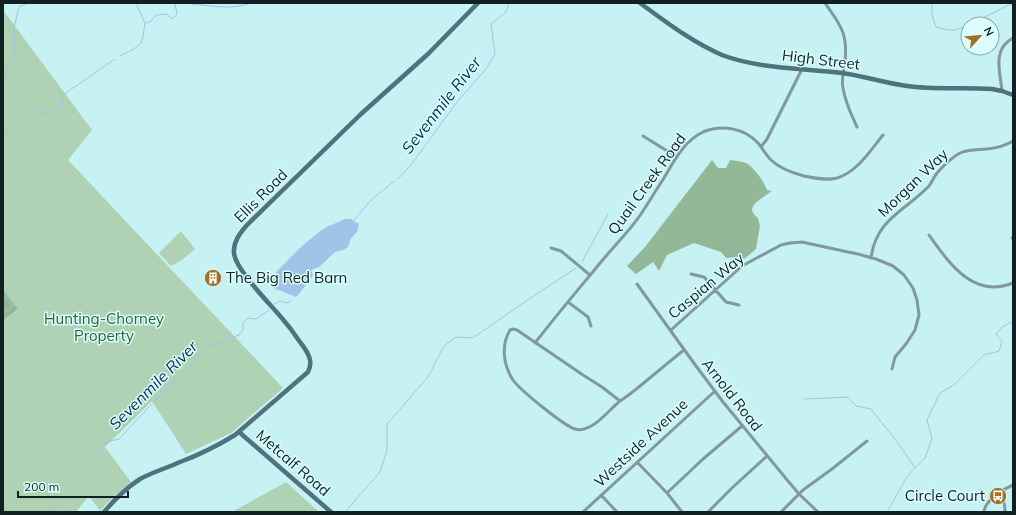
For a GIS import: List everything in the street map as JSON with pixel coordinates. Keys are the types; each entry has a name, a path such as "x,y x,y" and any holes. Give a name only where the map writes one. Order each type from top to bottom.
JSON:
{"street":[{"name":"Ellis Road","path":"104,512 123,491 140,479 207,451 239,432 305,375 311,364 309,356 282,318 253,285 237,263 234,248 237,239 247,225 361,114 428,54 478,3"},
{"name":"High Street","path":"640,3 692,39 713,51 743,61 762,65 843,73 906,86 984,88 1002,90 1013,95"},
{"path":"831,3 826,4 838,22 844,35 846,48 842,81 848,106 857,127"},
{"path":"1002,90 999,54 1004,45 1013,38"},
{"path":"761,147 802,69"},
{"name":"Quail Creek Road","path":"535,343 641,214 677,157 688,143 697,135 717,128 736,129 754,139 775,164 797,174 819,179 836,178 848,173 859,165 883,135"},
{"path":"643,136 677,157"},
{"name":"Morgan Way","path":"871,258 876,239 889,219 930,185 949,160 968,150 1000,147 1013,141"},
{"path":"929,235 958,272 969,280 976,284 988,287 1002,286 1013,283"},
{"name":"Caspian Way","path":"671,330 742,266 781,245 802,242 858,254 893,266 904,275 914,288 917,300 918,315 915,330 895,357 892,369"},
{"path":"551,248 561,251 590,275"},
{"path":"691,274 704,277 726,302 739,305"},
{"name":"Arnold Road","path":"637,284 684,350 742,426 799,494 818,512"},
{"path":"568,302 588,317 591,326"},
{"path":"620,401 602,387 535,343 518,330 510,330 505,342 504,355 512,379 523,390 566,425 578,430 586,428 597,421 684,350"},
{"name":"Westside Avenue","path":"583,512 715,391"},
{"path":"667,494 703,459 742,426"},
{"name":"Metcalf Road","path":"239,432 331,512"},
{"path":"781,512 803,490 867,441"},
{"path":"708,512 767,456"},
{"path":"637,462 682,512"},
{"path":"984,512 987,503 1008,487 1013,485"},
{"path":"1000,493 1004,501 1005,512"},
{"path":"601,495 617,512"}],"green space":[{"name":"Hunting-Chorney Property","path":"3,10 92,130 68,160 283,388 231,433 186,454 152,401 105,447 131,482 112,498 100,511 89,496 76,512 3,512 3,320 18,309 3,290"},
{"path":"712,160 718,168 726,168 730,160 746,163 758,175 767,190 772,191 753,206 752,210 758,218 760,226 756,249 744,259 737,257 726,258 721,252 694,243 667,255 659,271 653,262 636,274 627,266 645,247"},
{"path":"181,231 195,249 182,260 171,266 159,253"},
{"path":"3,290 18,309 3,320"},
{"path":"286,482 319,512 232,512"}],"water":[{"path":"344,219 351,219 359,224 357,232 351,238 348,247 335,252 319,267 313,269 311,271 313,274 312,277 296,297 271,287 268,281 287,261 315,235 330,225"}],"waterway":[{"path":"3,77 15,53 14,28 19,7 28,3"},
{"path":"120,56 134,49 142,42 145,23 136,3"},
{"path":"146,23 150,22 156,15 166,14 173,19 177,14 175,4 177,3"},
{"path":"189,3 196,5 226,7 251,3"},
{"name":"Sevenmile River","path":"398,179 411,165 457,102 485,70 495,54 491,24 506,12 509,3"},
{"path":"932,3 932,15 936,27 952,30 960,29"},
{"path":"987,16 1013,3"},
{"path":"3,132 35,108 46,114 63,105 61,96 115,59"},
{"name":"Sevenmile River","path":"354,220 372,199 395,181"},
{"path":"582,262 608,214"},
{"path":"345,512 380,472 387,450 387,424 428,377 444,346 456,337 473,338 576,268"},
{"path":"3,293 13,306 3,313"},
{"name":"Sevenmile River","path":"274,304 280,301 286,303 291,301"},
{"name":"Sevenmile River","path":"49,512 60,503 73,480 94,460 106,442 119,439 208,346 239,335 243,330 243,324 247,318 256,319 269,310"},
{"path":"887,512 908,475 925,458 932,438 927,420 940,393 954,385 984,355 999,351 1002,342 996,334 1002,327 1013,321"},
{"path":"804,399 848,397 856,406 871,409 898,443 915,468"}],"place":[{"name":"The Big Red Barn","path":"213,278"},
{"name":"Circle Court","path":"998,496"}]}
